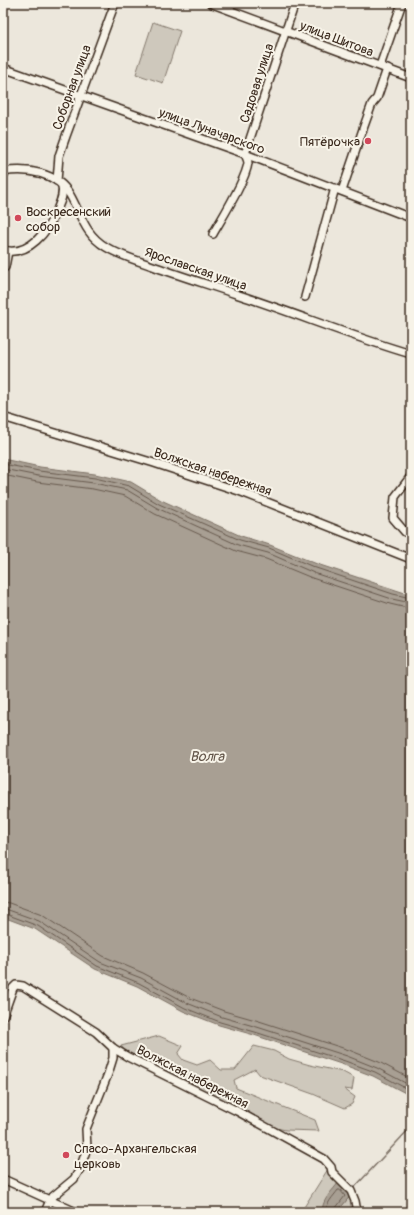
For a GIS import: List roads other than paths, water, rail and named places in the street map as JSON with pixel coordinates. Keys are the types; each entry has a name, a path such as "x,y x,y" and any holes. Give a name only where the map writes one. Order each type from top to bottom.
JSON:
{"street":[{"name":"Соборная улица","path":"4,267 5,251 16,251 28,247 39,238 52,220 63,196 60,183 60,156 115,3"},
{"name":"улица Шитова","path":"210,3 411,78"},
{"name":"Садовая улица","path":"213,234 240,186 245,173 248,162 245,154 296,3"},
{"path":"305,297 338,189 372,104 377,98 383,68 402,3"},
{"name":"улица Луначарского","path":"3,68 245,154 411,218"},
{"path":"3,172 35,172 46,175 60,183"},
{"name":"Ярославская улица","path":"60,183 69,193 79,216 90,233 104,246 116,252 370,342 411,354"},
{"name":"Волжская набережная","path":"3,417 239,490 411,559"},
{"path":"405,532 393,518 395,497 411,476"},
{"name":"Волжская набережная","path":"3,1016 13,988 16,985 23,986 85,1024 113,1048 128,1058 237,1111 324,1159 331,1167 332,1172 353,1195 357,1212"},
{"path":"45,1212 54,1196 74,1179 80,1169 87,1148 86,1129 114,1054 113,1048"},
{"path":"111,1063 119,1059 128,1058"},
{"path":"3,1179 76,1212"}],"water":[{"name":"Волга","path":"3,459 40,467 95,474 131,482 161,500 241,536 270,545 317,564 411,595 411,1096 373,1076 344,1065 219,1025 183,1011 137,986 95,969 35,929 3,917"},
{"path":"339,1182 351,1195 337,1212 323,1212 323,1204 325,1200"}],"waterway":[{"path":"353,1189 411,1127"}],"place":[{"name":"Пятёрочка","path":"368,141"},
{"name":"Воскресенский собор","path":"18,218"},
{"name":"Спасо-Архангельская церковь","path":"66,1155"}]}
